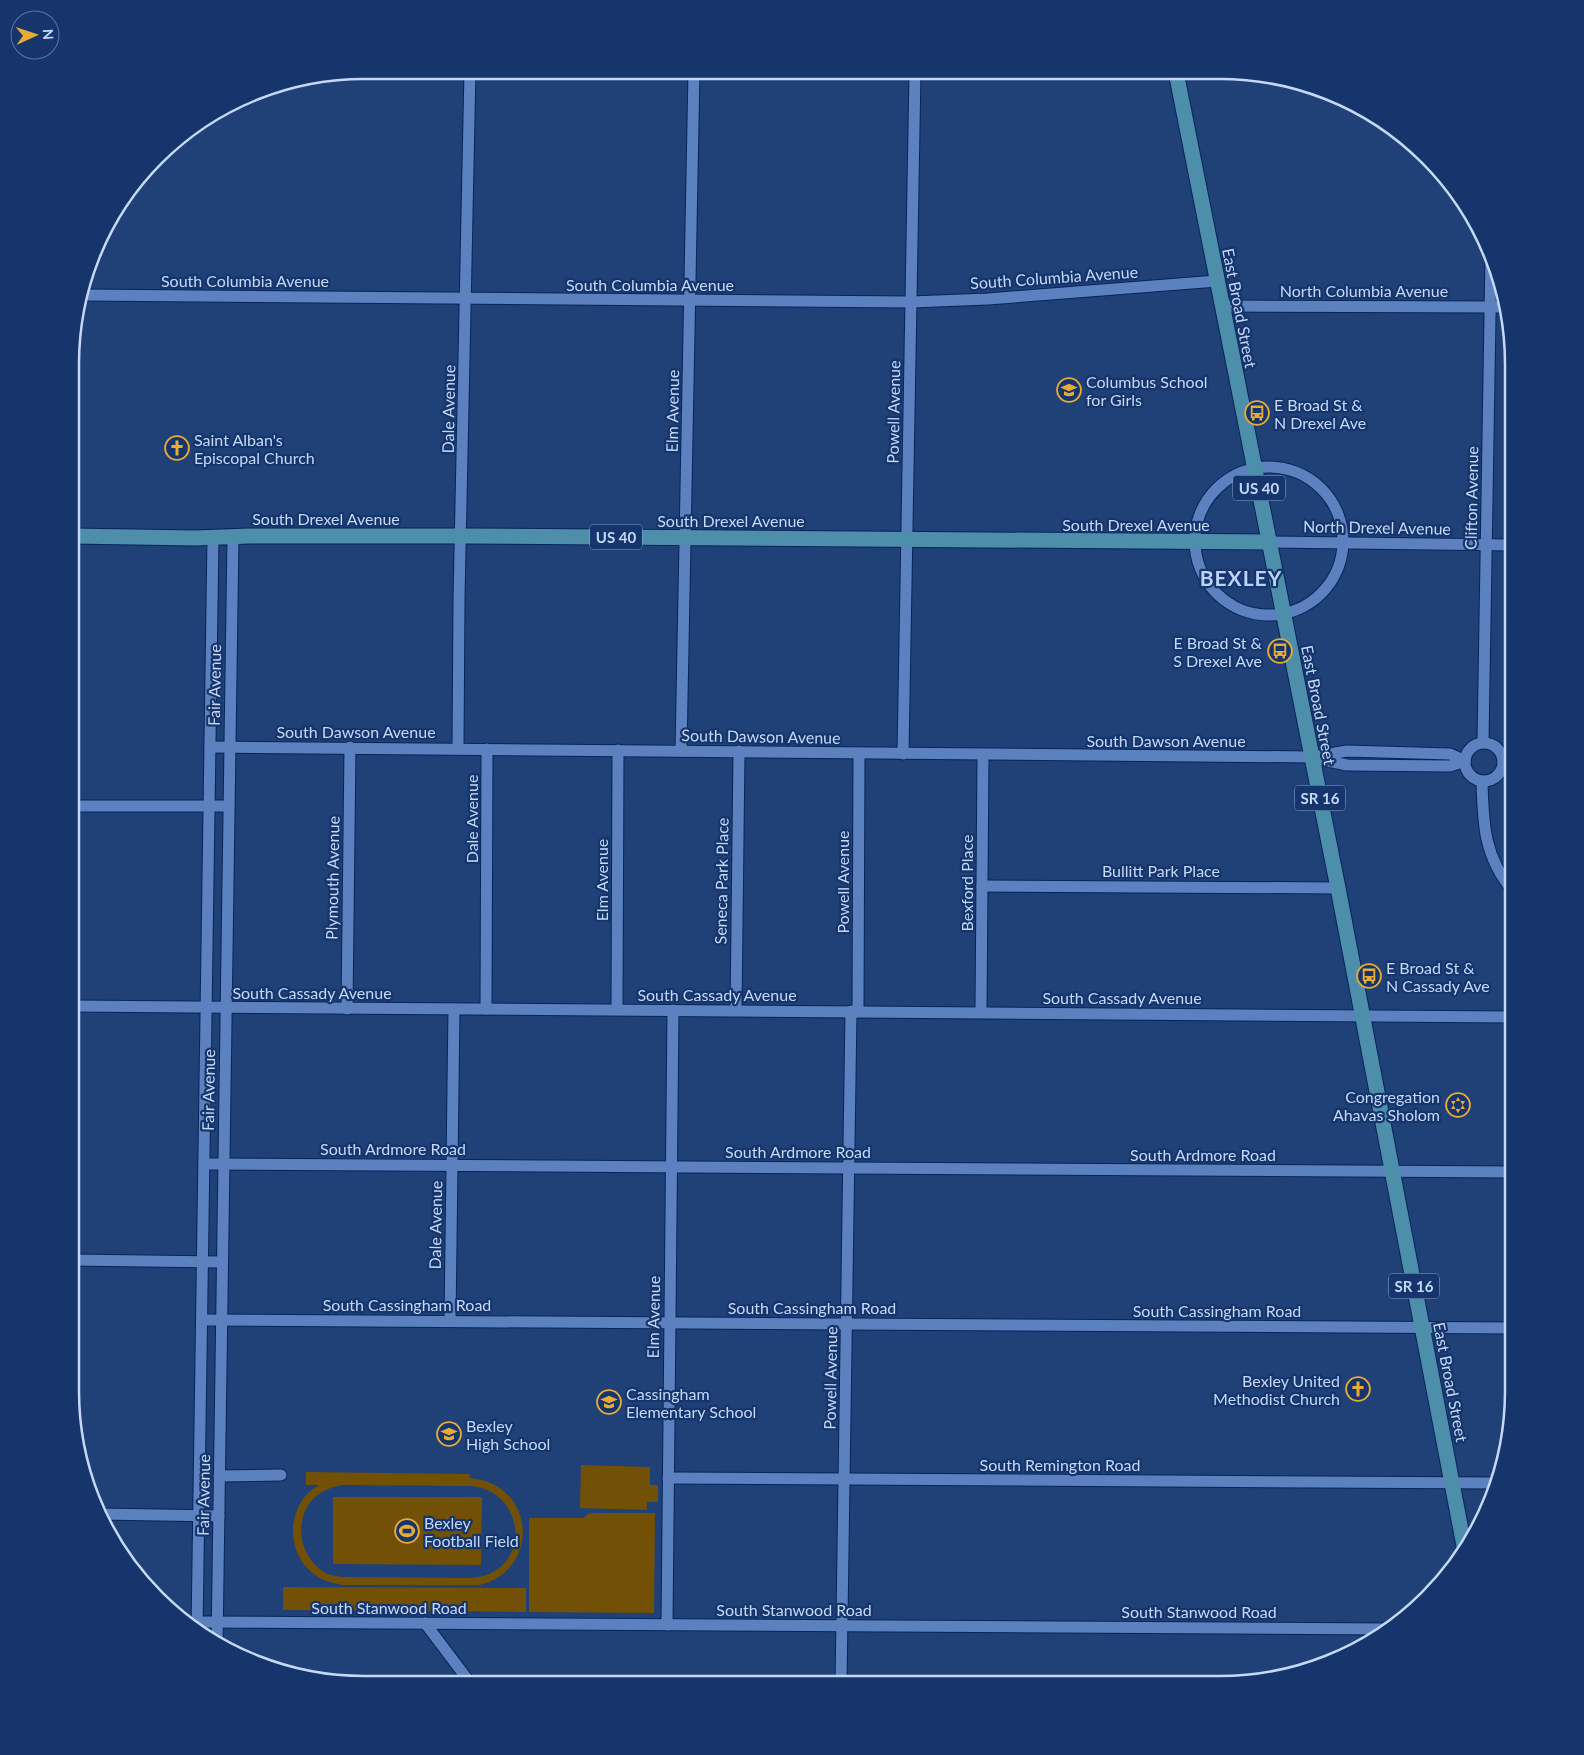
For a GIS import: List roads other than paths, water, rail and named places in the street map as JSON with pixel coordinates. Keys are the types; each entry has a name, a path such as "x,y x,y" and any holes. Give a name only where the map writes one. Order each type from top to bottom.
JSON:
{"main road":[{"name":"East Broad Street","path":"1177,79 1363,1015 1463,1540"},
{"name":"South Drexel Avenue","path":"79,536 461,536 1269,542"}],"street":[{"name":"Dale Avenue","path":"458,748 459,599 470,79"},
{"name":"Elm Avenue","path":"681,751 694,79"},
{"name":"Powell Avenue","path":"903,754 915,79"},
{"name":"Clifton Avenue","path":"1483,742 1491,274"},
{"name":"South Columbia Avenue","path":"87,295 911,302 988,300 1217,281"},
{"name":"North Columbia Avenue","path":"1222,306 1500,307"},
{"path":"1272,467 1288,469 1303,475 1328,496 1337,511 1342,526 1342,557 1337,570 1326,589 1297,611 1269,616 1239,610 1216,594 1201,571 1196,557 1195,542 1199,517 1204,505 1212,494 1230,478 1255,469 1272,467"},
{"name":"Fair Avenue","path":"217,1635 233,536"},
{"name":"Fair Avenue","path":"198,1623 213,537"},
{"name":"North Drexel Avenue","path":"1269,542 1505,545"},
{"path":"1505,757 1489,743 1483,742 1472,747 1468,752 1465,762 1467,770 1471,775 1482,781 1495,778 1505,765"},
{"name":"South Dawson Avenue","path":"210,747 1312,757 1347,765 1450,766 1465,762"},
{"name":"Plymouth Avenue","path":"348,1008 350,748"},
{"name":"Dale Avenue","path":"486,1009 487,749"},
{"name":"Elm Avenue","path":"616,1010 618,750"},
{"name":"Seneca Park Place","path":"736,1010 738,752"},
{"name":"Powell Avenue","path":"841,1676 849,1168 859,753"},
{"name":"Bexford Place","path":"981,1012 983,754"},
{"path":"1482,781 1484,828 1488,846 1494,864 1505,882"},
{"path":"79,806 229,806"},
{"name":"Bullitt Park Place","path":"982,886 1338,888"},
{"name":"South Cassady Avenue","path":"79,1006 1505,1017"},
{"name":"Dale Avenue","path":"450,1321 454,1009"},
{"name":"Elm Avenue","path":"666,1625 674,1010"},
{"name":"South Ardmore Road","path":"204,1164 1505,1172"},
{"path":"79,1260 222,1262"},
{"name":"South Cassingham Road","path":"202,1320 1505,1328"},
{"path":"219,1476 281,1475"},
{"name":"South Remington Road","path":"668,1478 1490,1483"},
{"path":"107,1514 218,1516"},
{"name":"South Stanwood Road","path":"202,1625 217,1622 1377,1629"},
{"path":"425,1623 465,1676"}],"place":[{"name":"Columbus School for Girls","path":"1069,390"},
{"name":"E Broad St & N Drexel Ave","path":"1257,413"},
{"name":"Saint Alban's Episcopal Church","path":"177,448"},
{"name":"E Broad St & S Drexel Ave","path":"1280,651"},
{"name":"E Broad St & N Cassady Ave","path":"1369,976"},
{"name":"Congregation Ahavas Sholom","path":"1458,1105"},
{"name":"Bexley United Methodist Church","path":"1358,1389"},
{"name":"Cassingham Elementary School","path":"609,1402"},
{"name":"Bexley High School","path":"449,1434"},
{"name":"Bexley Football Field","path":"407,1531"}],"district":[{"name":"BEXLEY","path":"1241,577"}]}
